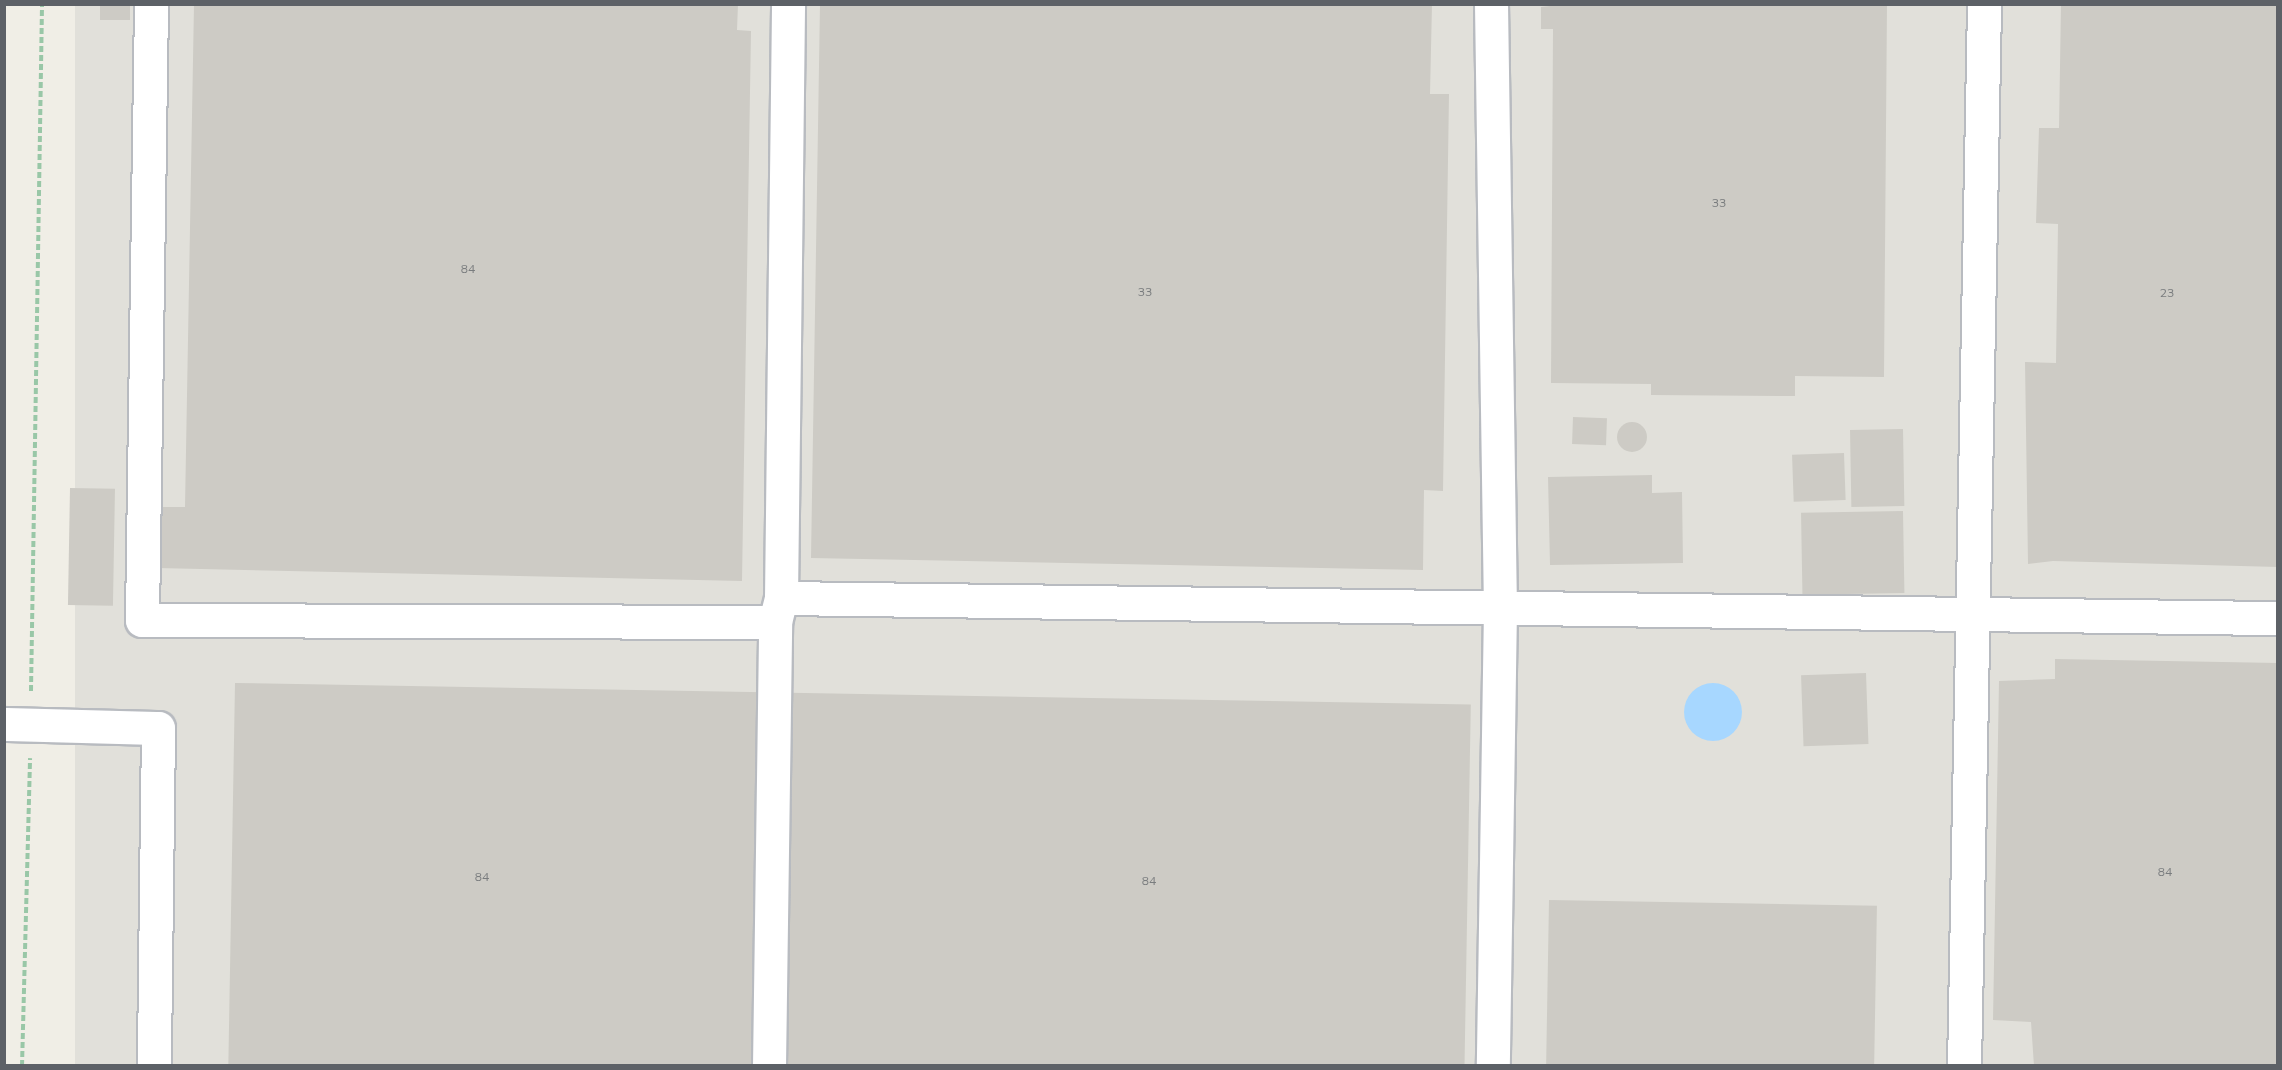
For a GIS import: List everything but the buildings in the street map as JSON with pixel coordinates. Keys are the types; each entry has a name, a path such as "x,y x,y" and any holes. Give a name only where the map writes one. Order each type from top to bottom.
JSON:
{"lane":[{"path":"151,4 142,620 778,610 1500,608 2277,618"},
{"path":"769,1065 788,4"},
{"path":"1491,4 1500,608 1493,1065"},
{"path":"1964,1065 1984,4"},
{"path":"17,724 158,728 154,1065"}],"path":[{"path":"22,1065 17,724 42,4"}],"shaded area":[{"path":"75,5 2277,5 2277,1065 75,1065"}],"water":[{"path":"1713,683 1724,685 1737,696 1742,712 1740,723 1729,736 1713,741 1702,739 1689,728 1684,712 1686,701 1697,688"}]}
